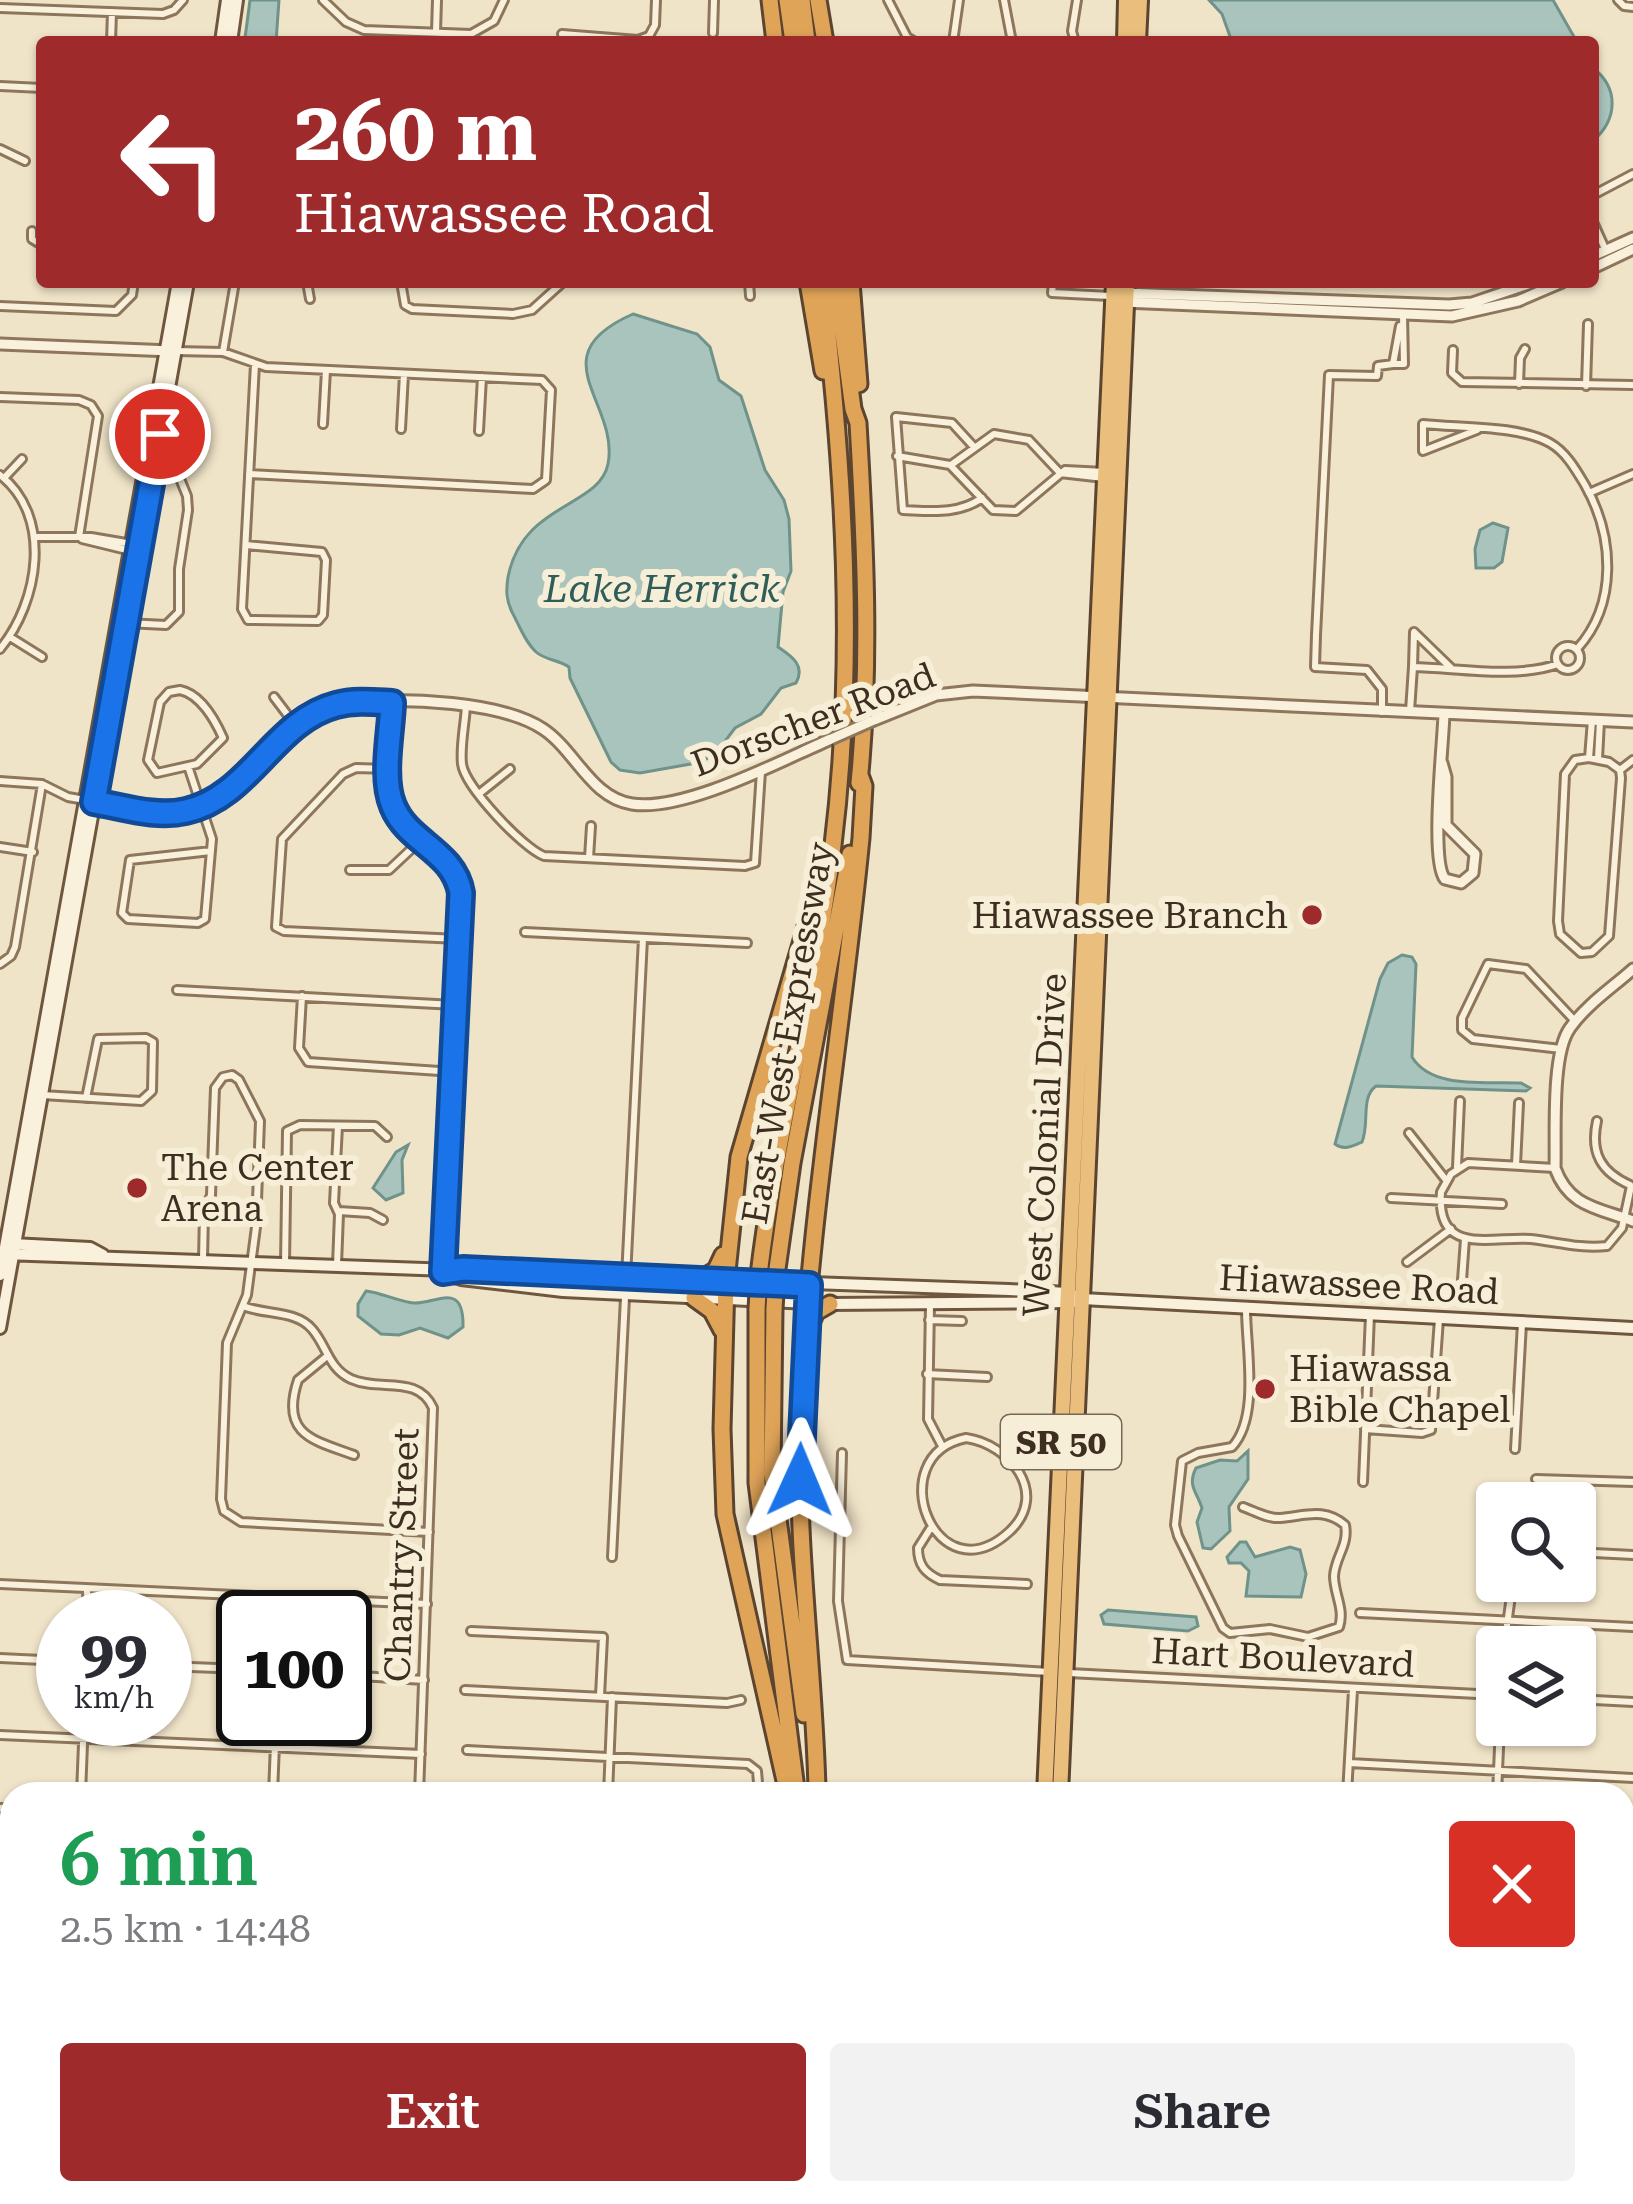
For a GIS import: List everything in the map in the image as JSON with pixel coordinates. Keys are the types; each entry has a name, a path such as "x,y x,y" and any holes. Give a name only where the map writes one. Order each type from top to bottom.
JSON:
{"highway":[{"path":"770,0 774,36"},
{"path":"787,0 792,36"},
{"path":"802,0 806,36"},
{"path":"818,0 824,36"},
{"path":"1124,36 1126,0"},
{"path":"1138,36 1139,0"},
{"path":"809,288 829,406 838,426"},
{"name":"East-West Expressway","path":"768,1276 766,1217 823,916 835,822 847,612 838,426 823,288"},
{"name":"East-West Expressway","path":"792,1782 758,1502 754,1388 768,1276 844,890 860,776 867,618 858,423 837,288"},
{"path":"851,288 858,423"},
{"path":"1110,475 1107,433 1121,291"},
{"name":"West Colonial Drive","path":"1061,1782 1063,1725 1053,1619 1084,1102 1121,291"},
{"name":"West Colonial Drive","path":"1102,696 1117,517 1110,475"},
{"path":"817,1782 801,1550 805,1341 853,917 864,786 860,776"},
{"path":"699,1280 720,1264 745,1136 835,822"},
{"name":"West Colonial Drive","path":"1046,1782 1072,1544 1073,1299 1088,1176 1078,1053 1092,916"},
{"path":"729,1229 722,1429 725,1514 790,1782"},
{"path":"694,1298 717,1316 724,1336"},
{"path":"805,1341 816,1312 830,1304"},
{"name":"East-West Expressway","path":"765,1309 772,1474 816,1782"},
{"path":"1061,1440 1067,1479 1074,1489"},
{"path":"1059,1495 1066,1507 1072,1544"}],"main road":[{"path":"222,36 227,0"},
{"path":"232,36 237,0"},
{"path":"171,351 177,288"},
{"path":"0,1275 38,1095 133,548 187,288"},
{"path":"0,1328 7,1249"},
{"name":"Hiawassee Road","path":"7,1249 90,1260 103,1255 726,1281 808,1294 830,1304 1073,1299"},
{"name":"Hiawassee Road","path":"443,1272 512,1286 694,1298 808,1294 1073,1299 1633,1328"}],"street":[{"path":"0,8 164,14 183,0"},
{"path":"322,0 346,22 364,29 471,34 494,21 504,0"},
{"path":"436,32 437,0"},
{"path":"649,36 655,25 656,0"},
{"path":"713,33 714,0"},
{"path":"888,0 906,36"},
{"path":"954,36 959,0"},
{"path":"1004,0 1011,36"},
{"path":"1074,36 1077,0"},
{"path":"1618,0 1633,7"},
{"path":"111,36 112,12"},
{"path":"562,34 587,36"},
{"path":"0,86 36,88"},
{"path":"0,149 25,161"},
{"path":"1599,192 1633,174"},
{"path":"32,231 36,241"},
{"path":"1599,235 1608,255"},
{"path":"1599,263 1633,238"},
{"path":"1599,256 1633,249"},
{"path":"0,306 116,311 133,288"},
{"path":"223,352 234,288"},
{"path":"308,288 310,299"},
{"path":"402,288 405,305 412,309 513,314 532,310 556,288"},
{"path":"749,288 749,296"},
{"path":"1052,288 1052,293 1254,293 1402,314 1472,303 1516,288"},
{"path":"1121,291 1253,310 1452,316 1486,310 1546,288"},
{"path":"1253,310 1254,293"},
{"path":"1393,364 1402,314"},
{"path":"1382,712 1382,689 1367,670 1315,667 1329,375 1377,376 1378,364 1404,364 1402,314"},
{"path":"1586,386 1588,324"},
{"path":"0,344 223,352 255,364 542,380 551,390 546,480 533,489 249,474"},
{"path":"1519,384 1525,349"},
{"path":"1453,350 1452,373 1462,382 1633,385"},
{"path":"246,545 322,552 326,560 324,596 318,622 248,620 242,609 255,364"},
{"path":"322,424 326,370"},
{"path":"401,429 404,374"},
{"path":"479,431 482,377"},
{"path":"0,397 79,400 91,405 98,416 79,537"},
{"path":"974,448 952,423 896,417 903,510 942,512 971,506 982,498"},
{"path":"121,622 166,625 179,612 179,568 188,510 176,469 187,418"},
{"path":"1477,430 1423,451 1423,424 1535,436 1553,444 1589,493 1606,536 1606,587 1599,617 1577,649 1580,660 1576,667 1567,670 1558,664 1562,648 1577,649"},
{"path":"950,465 994,434 1029,440 1060,473"},
{"path":"897,456 950,465 993,510 1016,511 1060,473 1110,475"},
{"path":"0,649 28,596 35,537 28,513 2,476 22,459"},
{"path":"1589,493 1633,474"},
{"path":"35,537 79,537 133,548"},
{"path":"1410,713 1414,632 1451,668"},
{"path":"10,637 42,657"},
{"path":"1413,667 1538,670 1558,664"},
{"path":"169,692 191,692 223,738 189,769 165,773 150,767 160,702 169,692"},
{"name":"Dorscher Road","path":"203,806 229,790 296,726 336,705 392,703 499,710 542,728 572,754 602,791 627,803 650,804 692,795 924,699 959,692 1633,722"},
{"path":"274,698 296,726"},
{"path":"392,703 392,804 400,819 451,864 458,878 443,1272"},
{"path":"466,706 462,767 480,794 536,853 755,863 761,769"},
{"path":"1442,763 1446,825 1474,854 1473,873 1461,883 1445,879 1437,868 1444,714"},
{"path":"1593,759 1596,720"},
{"path":"1620,770 1593,759 1575,760 1565,774 1558,921 1560,934 1581,953 1592,952 1609,936 1620,770 1633,760"},
{"path":"389,769 356,768 343,774 282,839 276,927 459,939"},
{"path":"189,769 211,826 211,850 205,920 128,919 122,913 130,860 211,850"},
{"path":"480,794 510,769"},
{"path":"0,781 42,784 68,797 160,813 203,806"},
{"path":"0,964 15,947 42,784"},
{"path":"589,859 590,826"},
{"path":"350,870 389,870 422,839"},
{"path":"0,847 33,852"},
{"path":"672,862 673,847"},
{"path":"525,932 747,943"},
{"path":"612,1558 643,938"},
{"path":"1562,1049 1473,1039 1464,1034 1462,1018 1488,964 1526,969 1575,1021"},
{"path":"1628,1219 1582,1205 1560,1183 1555,1165 1562,1049 1575,1021 1633,970"},
{"path":"177,990 456,1005"},
{"path":"302,996 299,1048 308,1062 454,1072"},
{"path":"38,1095 141,1101 148,1098 153,1042 146,1038 98,1039 86,1097"},
{"path":"203,1260 215,1088 223,1077 232,1075 260,1120 248,1295 227,1343 221,1499 228,1517 241,1522 429,1532"},
{"path":"1457,1167 1460,1101"},
{"path":"1516,1165 1519,1103"},
{"path":"1555,1165 1468,1162 1457,1167 1446,1180 1440,1201 1450,1229 1465,1239 1524,1238 1597,1247 1612,1243 1628,1219 1632,1186 1601,1166 1593,1138 1597,1121"},
{"path":"285,1264 286,1130 300,1125 375,1126 387,1137"},
{"path":"337,1267 338,1126"},
{"path":"1409,1133 1446,1180"},
{"path":"1391,1198 1502,1204"},
{"path":"339,1211 370,1213 383,1220"},
{"path":"1407,1262 1450,1229"},
{"path":"1461,1294 1465,1239"},
{"path":"930,1305 930,1428 942,1446"},
{"name":"Chantry Street","path":"242,1306 296,1317 315,1333 326,1357 353,1380 413,1387 428,1395 434,1408 420,1782"},
{"path":"1243,1507 1280,1518 1312,1512 1345,1526 1347,1540 1334,1572 1342,1615 1339,1627 1308,1637 1270,1629 1230,1634 1178,1536 1182,1461 1198,1453 1226,1450 1241,1434 1249,1393 1246,1309"},
{"path":"1363,1482 1370,1315"},
{"path":"1365,1430 1431,1430 1439,1318"},
{"path":"929,1319 962,1321"},
{"path":"1515,1449 1522,1323"},
{"path":"326,1357 298,1380 293,1418 307,1438 354,1455"},
{"path":"927,1374 987,1377"},
{"path":"966,1438 994,1445 1016,1466 1027,1495 1016,1524 992,1544 954,1547 930,1529 922,1490 932,1456 942,1446 966,1438"},
{"name":"Hart Boulevard","path":"842,1454 838,1601 847,1660 1476,1694"},
{"path":"1536,1478 1633,1482"},
{"path":"930,1529 918,1548 922,1568 930,1576 1027,1583"},
{"path":"1596,1553 1633,1556"},
{"path":"0,1584 216,1595"},
{"path":"372,1602 427,1604"},
{"path":"1506,1626 1512,1602"},
{"path":"1360,1613 1633,1627"},
{"path":"471,1631 603,1637 600,1696"},
{"path":"0,1658 36,1660"},
{"path":"372,1676 424,1679"},
{"path":"1348,1782 1353,1688"},
{"path":"466,1690 741,1700"},
{"path":"609,1782 612,1697"},
{"path":"1596,1700 1633,1702"},
{"path":"0,1736 36,1737"},
{"path":"192,1745 421,1754"},
{"path":"82,1782 84,1746"},
{"path":"274,1782 275,1746"},
{"path":"1498,1782 1500,1746"},
{"path":"467,1750 752,1765 758,1782"},
{"path":"1349,1763 1633,1778"}],"water":[{"path":"250,0 279,0 276,36 245,36"},
{"path":"1209,0 1553,0 1574,36 1230,36 1222,14"},
{"path":"1599,74 1612,104 1599,134"},
{"name":"Lake Herrick","path":"633,314 697,334 710,347 719,380 741,396 765,470 784,500 789,519 791,571 783,592 778,647 796,662 799,671 796,683 781,688 761,714 735,728 717,752 702,762 640,773 620,770 611,762 569,667 532,648 510,608 507,591 516,552 529,534 602,478 609,442 586,364 590,347 605,330"},
{"path":"1493,523 1508,528 1502,562 1494,568 1476,568 1480,530"},
{"path":"1402,955 1412,957 1416,964 1412,1057 1421,1068 1446,1079 1521,1083 1530,1088 1376,1086 1368,1097 1362,1142 1342,1147 1335,1144 1380,979 1388,963"},
{"path":"408,1145 402,1160 403,1193 386,1200 373,1188 396,1152"},
{"path":"366,1291 414,1303 454,1299 463,1327 448,1338 420,1328 399,1335 381,1334 358,1316 358,1304"},
{"path":"1248,1451 1248,1479 1229,1507 1230,1531 1211,1549 1203,1548 1197,1522 1202,1508 1193,1474 1196,1468 1220,1460 1237,1461"},
{"path":"1240,1542 1246,1542 1255,1557 1290,1547 1300,1550 1306,1574 1301,1597 1246,1596 1249,1571 1241,1563 1229,1563 1227,1557"},
{"path":"1108,1610 1196,1617 1198,1626 1188,1631 1104,1624 1101,1615"}],"place":[{"name":"Hiawassee Branch","path":"1312,915"},
{"name":"The Center Arena","path":"137,1188"},
{"name":"Hiawassa Bible Chapel","path":"1265,1389"}],"route":[{"path":"160,434 94,802 160,813 203,806 229,790 314,714 356,701 392,703 388,787 392,804 400,819 451,864 461,893 443,1272 463,1269 809,1285 800,1480"}]}
